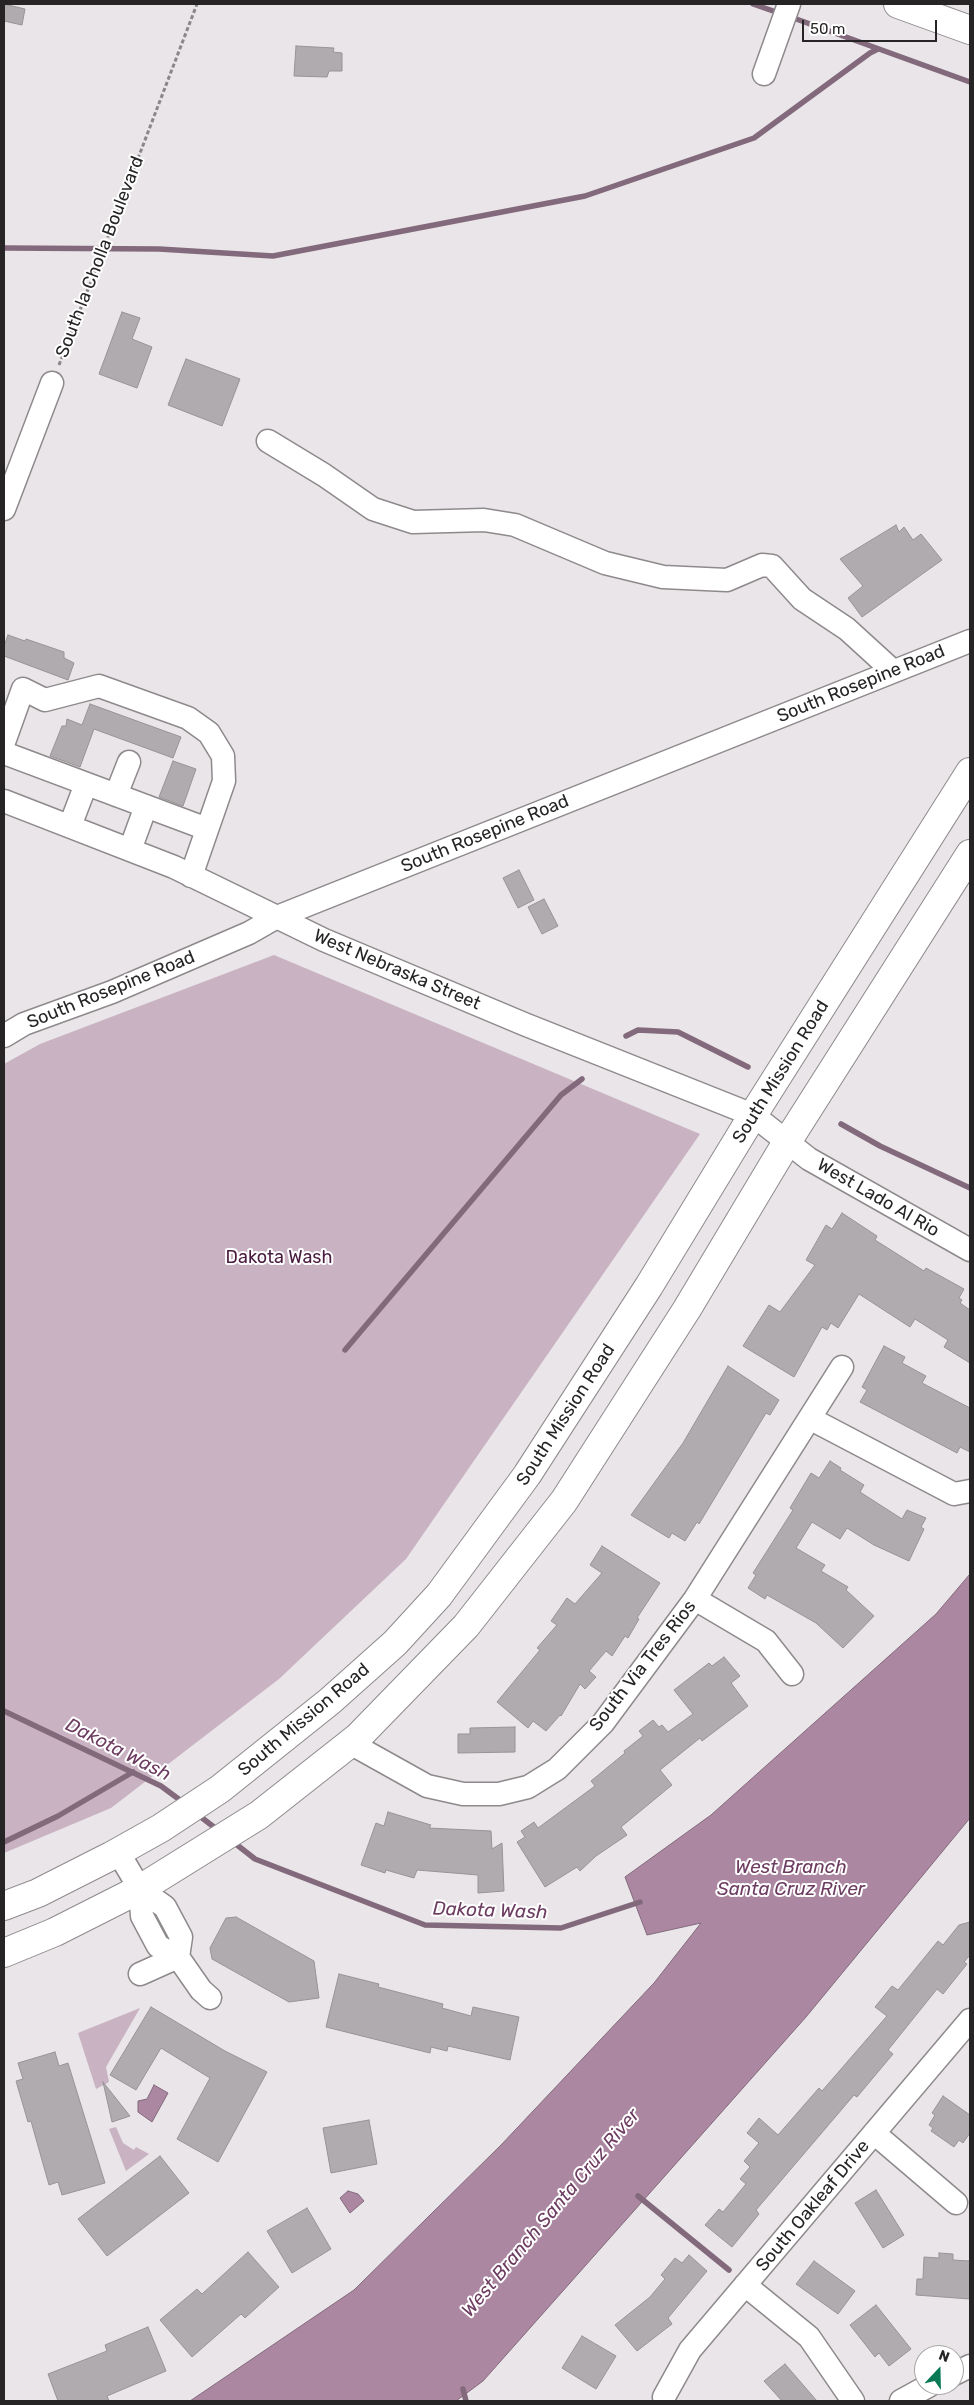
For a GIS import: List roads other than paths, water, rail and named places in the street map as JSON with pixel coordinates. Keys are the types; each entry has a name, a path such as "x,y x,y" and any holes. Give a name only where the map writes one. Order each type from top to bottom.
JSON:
{"main road":[{"path":"898,4 970,30"},
{"name":"South Mission Road","path":"4,1906 38,1892 118,1852 161,1828 220,1789 330,1701 395,1643 439,1594 527,1475 644,1294 753,1115 970,772"},
{"path":"4,1953 55,1932 140,1889 259,1815 350,1743 466,1626 564,1501 687,1309 787,1142 970,854"},
{"path":"486,1531 520,1557"}],"street":[{"path":"764,74 789,4"},
{"path":"4,509 52,383"},
{"path":"268,441 324,475 373,509 413,522 484,520 515,525 605,564 663,577 727,580 762,564 772,566 802,600 847,629 893,671"},
{"name":"South Rosepine Road","path":"4,1036 24,1024 112,992 240,937 277,917 970,640"},
{"path":"4,742 22,690 45,700 99,686 188,718 208,733 223,756 224,781 191,876"},
{"path":"4,753 207,829"},
{"path":"116,795 129,762"},
{"path":"70,826 86,784"},
{"name":"West Nebraska Street","path":"4,801 191,876 324,940 515,1020 753,1115 787,1142"},
{"path":"130,850 146,806"},
{"name":"West Lado Al Rio","path":"787,1142 810,1159 970,1250"},
{"name":"South Via Tres Rios","path":"350,1743 427,1786 463,1794 499,1794 528,1787 557,1769 603,1723 695,1599 811,1419 842,1367"},
{"path":"811,1419 962,1493"},
{"path":"695,1599 766,1640 792,1674"},
{"path":"118,1852 140,1889 142,1916 158,1946 178,1957 201,1990 210,1998"},
{"path":"143,1973 178,1957"},
{"name":"South Oakleaf Drive","path":"664,2397 690,2350 970,2020"},
{"path":"874,2133 956,2203"},
{"path":"745,2285 809,2337 853,2401"},
{"path":"901,2401 914,2394"}],"water":[{"name":"West Branch Santa Cruz River","path":"970,1574 970,1818 806,2017 483,2381 456,2401 190,2401 354,2290 501,2145 654,1983 701,1923 647,1935 625,1877 711,1815 936,1614"},
{"path":"154,2085 168,2093 152,2122 138,2112 138,2101 147,2099"},
{"path":"348,2191 358,2194 364,2201 350,2213 340,2198"}],"waterway":[{"path":"753,4 779,13"},
{"path":"788,16 970,82"},
{"path":"4,248 159,249 273,256 585,196 754,138 878,49"},
{"path":"626,1036 638,1030 678,1032 748,1067"},
{"path":"345,1350 561,1095 582,1079"},
{"path":"841,1124 880,1146 970,1188"},
{"name":"Dakota Wash","path":"4,1711 161,1786 184,1803"},
{"path":"4,1842 58,1816 133,1772"},
{"name":"Dakota Wash","path":"197,1814 219,1831"},
{"name":"Dakota Wash","path":"232,1841 255,1859 425,1925 561,1928 640,1902"},
{"path":"638,2196 729,2270"},
{"path":"463,2389 466,2401"}]}
